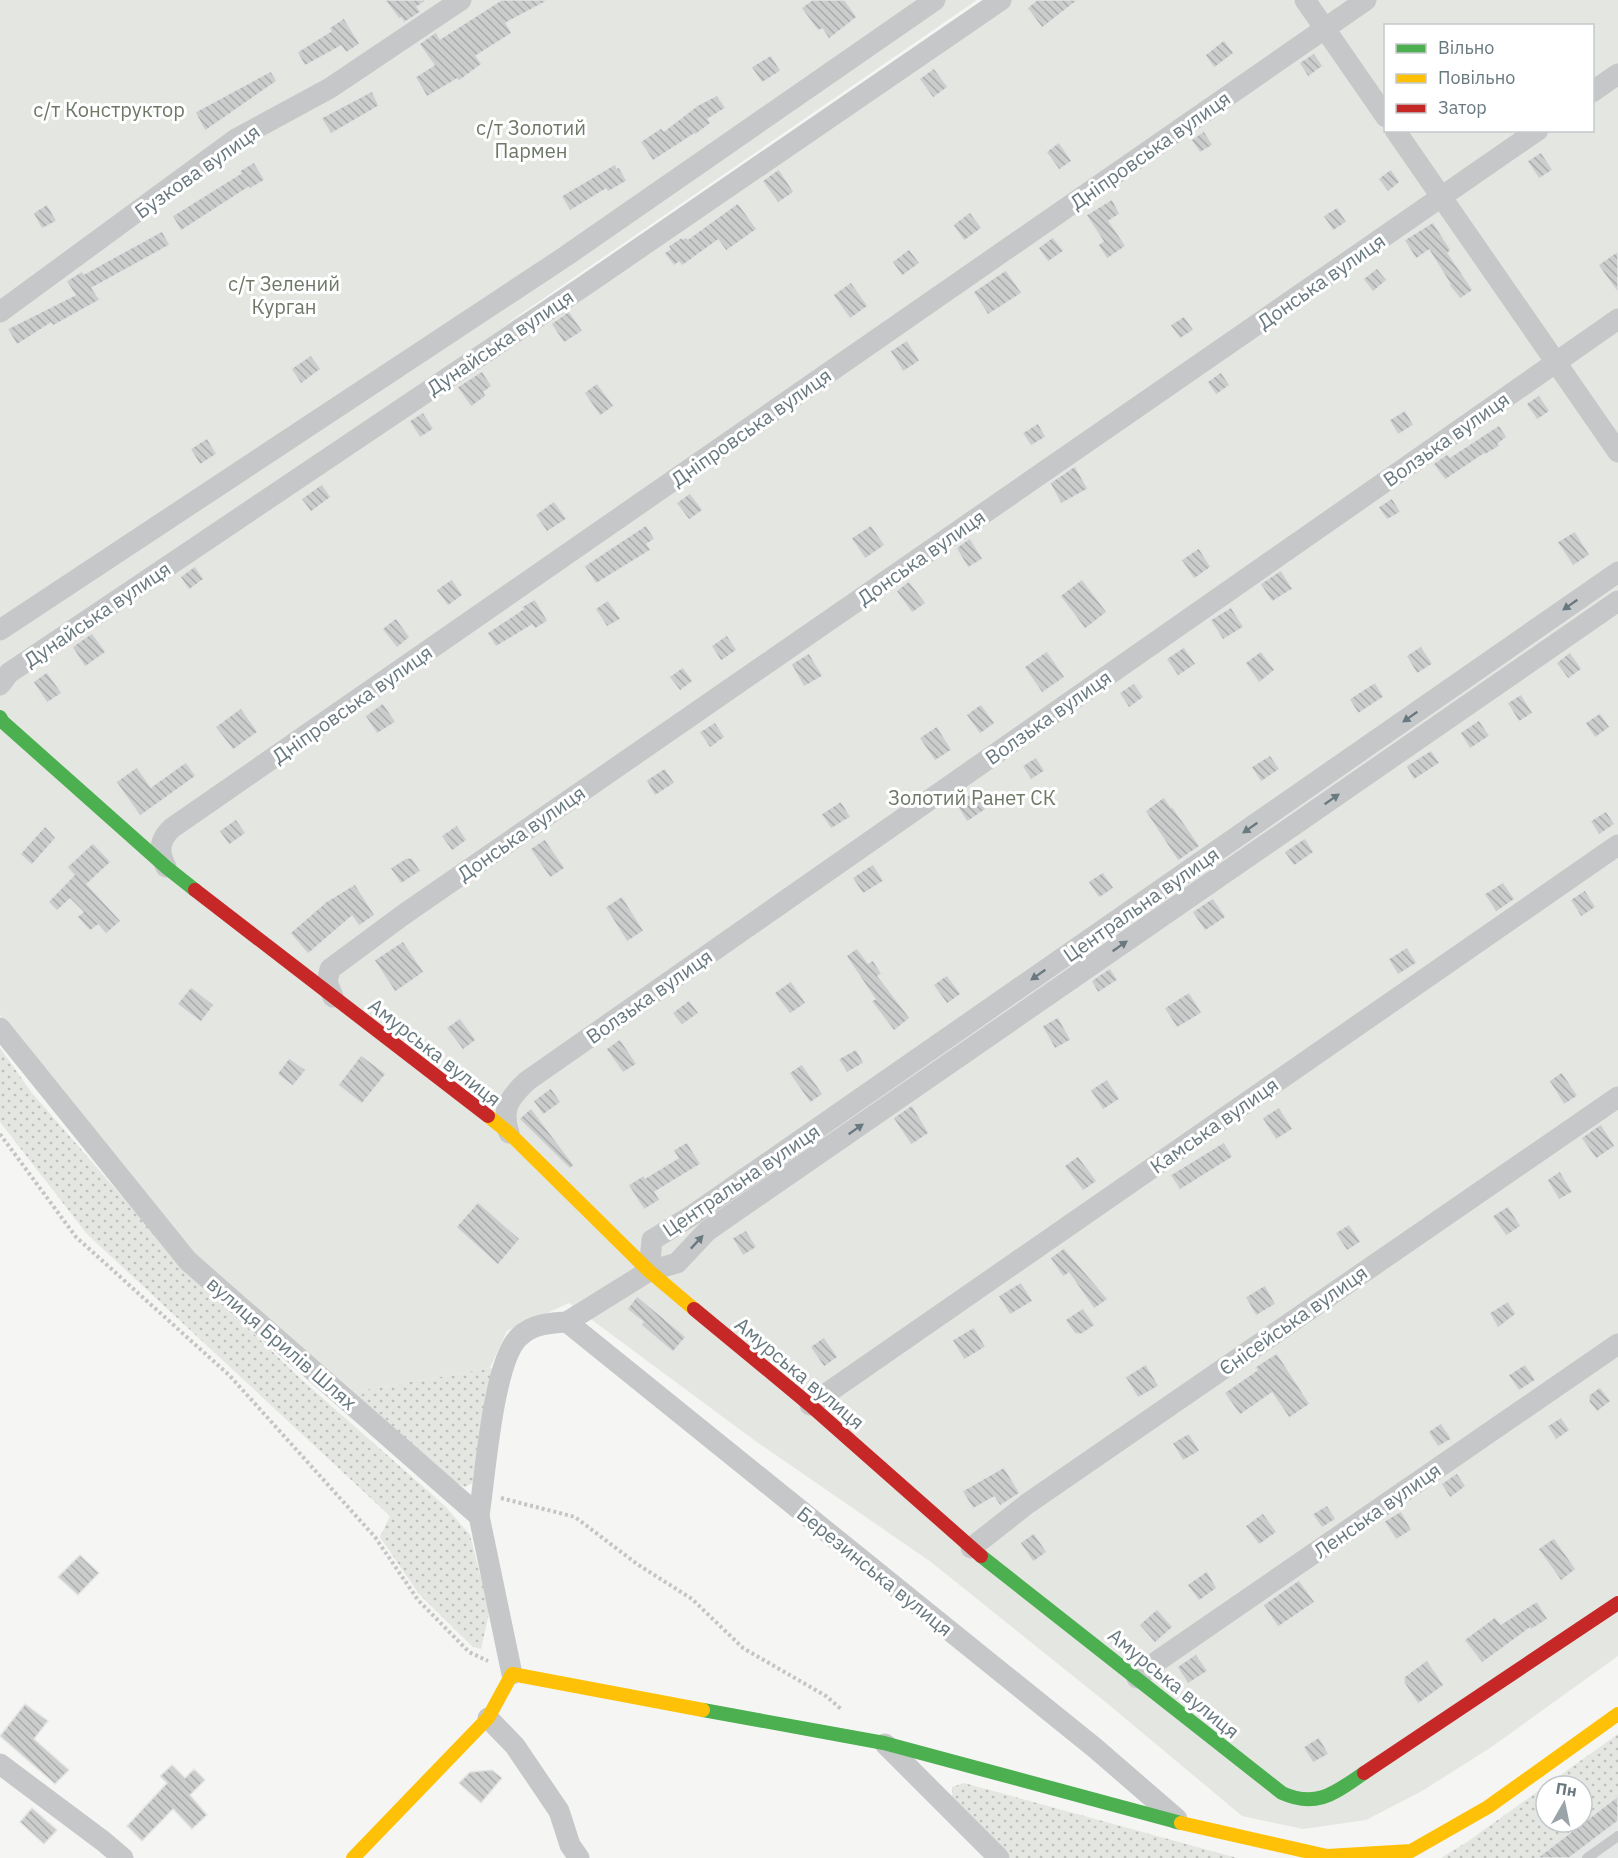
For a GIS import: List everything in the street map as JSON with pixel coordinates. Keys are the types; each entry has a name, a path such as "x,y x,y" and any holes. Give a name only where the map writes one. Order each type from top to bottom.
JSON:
{"street":[{"name":"Бузкова вулиця","path":"0,312 236,140 330,88 462,0"},
{"name":"Дунайська вулиця","path":"0,630 566,256 935,0"},
{"name":"Дунайська вулиця","path":"0,685 9,673 584,286 1001,0"},
{"path":"1305,0 1384,114"},
{"name":"Дніпровська вулиця","path":"166,867 162,860 161,842 172,828 1366,0"},
{"path":"1594,91 1618,74"},
{"path":"1396,132 1618,452"},
{"name":"Донська вулиця","path":"333,997 327,982 330,969 403,915 1535,132"},
{"name":"Волзька вулиця","path":"509,1133 505,1120 507,1106 515,1092 527,1081 1618,319"},
{"name":"Центральна вулиця","path":"1618,572 691,1216 652,1240 649,1271 677,1263 707,1232 1618,601"},
{"name":"Амурська вулиця","path":"0,717 166,867 509,1133 649,1271 810,1405 971,1548 1288,1797 1303,1801 1320,1800 1334,1793 1618,1603"},
{"name":"Камська вулиця","path":"810,1405 1618,845"},
{"name":"вулиця Брилів Шлях","path":"0,1028 188,1262 479,1516"},
{"name":"Єнісейська вулиця","path":"971,1548 1026,1504 1618,1097"},
{"path":"353,1858 488,1718 512,1674 479,1516 490,1428 504,1363 510,1348 519,1336 532,1328 567,1322 649,1271"},
{"name":"Березинська вулиця","path":"567,1322 1086,1740 1182,1823"},
{"name":"Ленська вулиця","path":"1137,1678 1159,1660 1618,1344"},
{"name":"Березинська вулиця","path":"512,1674 884,1743 1182,1823 1326,1856 1408,1854 1488,1807 1618,1714"},
{"path":"488,1718 515,1746 559,1812 570,1845 579,1858"},
{"path":"884,1743 999,1858"},
{"path":"0,1764 123,1858"}],"lane":[{"path":"1587,1858 1618,1836"}],"path":[{"path":"0,1134 76,1237 230,1376 375,1537 418,1600 469,1652 512,1674"},
{"path":"483,1493 575,1517 637,1564 692,1599 743,1648 826,1696 842,1710"}],"shaded area":[{"path":"1618,1796 1618,1858 1538,1858 1569,1834 1594,1834 1594,1815"}],"green space":[{"name":"Золотий Ранет СК","path":"0,0 977,0 502,327 628,250 989,0 1618,0 1618,1656 1490,1748 1422,1791 1366,1820 1303,1829 1242,1816 1108,1704 931,1562 754,1440 569,1303 507,1331 490,1368 353,1392 191,1253 37,1058 0,1015"},
{"path":"0,1048 32,1093 179,1262 302,1380 445,1506 470,1535 480,1575 491,1604 481,1649 473,1647 419,1594 380,1537 390,1516 87,1234 0,1122"},
{"path":"499,1368 476,1481 465,1487 447,1478 353,1392"},
{"path":"1618,1734 1618,1796 1594,1815 1594,1774 1562,1774"},
{"path":"964,1783 1237,1858 1010,1858 952,1799 952,1787"},
{"path":"1534,1794 1534,1834 1569,1834 1538,1858 1441,1858"}],"building":[{"path":"385,0 427,0 417,7 421,12 404,23"},
{"path":"501,0 549,0 506,23 512,33 476,56 482,64 459,81 457,79 427,97 415,77 434,65 419,44 436,32 440,39"},
{"path":"812,0 845,0 857,17 829,39 822,29 818,31 801,8"},
{"path":"1037,0 1078,0 1042,28 1027,8"},
{"path":"344,18 360,44 346,53 341,46 305,66 297,52 331,31 329,28"},
{"path":"1224,40 1234,53 1214,68 1205,55"},
{"path":"1314,53 1323,66 1308,77 1299,63"},
{"path":"771,55 781,71 762,83 751,67"},
{"path":"934,68 948,87 933,98 919,79"},
{"path":"271,71 277,81 205,131 195,112"},
{"path":"372,91 379,106 331,134 321,118"},
{"path":"717,95 726,108 708,119 711,123 695,135 653,161 640,142 661,128 664,131 698,105"},
{"path":"1204,131 1213,145 1200,153 1191,140"},
{"path":"1059,142 1072,161 1059,170 1046,152"},
{"path":"1541,152 1553,170 1539,179 1527,161"},
{"path":"254,162 265,180 250,189 249,187 181,231 172,216 241,173 239,171"},
{"path":"615,164 627,181 608,192 606,189 570,211 561,196"},
{"path":"779,169 794,192 778,203 762,181"},
{"path":"1391,169 1400,182 1388,192 1378,179"},
{"path":"1112,199 1120,214 1109,221 1126,246 1107,259 1098,245 1103,241 1086,215"},
{"path":"738,203 757,229 726,251 718,240 682,266 679,262 674,266 664,253 670,249 668,246 682,237 688,239"},
{"path":"47,204 57,221 42,229 33,213"},
{"path":"1337,207 1347,222 1333,231 1323,216"},
{"path":"970,212 982,228 964,241 953,225"},
{"path":"1433,222 1451,250 1448,253 1473,290 1460,299 1449,285 1429,250 1416,259 1404,240"},
{"path":"162,231 170,245 92,288 100,300 53,326 51,323 17,345 7,329 75,295 66,281 82,271 84,274"},
{"path":"1053,237 1064,251 1048,262 1038,248"},
{"path":"909,249 920,263 902,276 892,262"},
{"path":"1618,251 1618,293 1598,265"},
{"path":"1377,268 1387,280 1373,292 1363,279"},
{"path":"1006,270 1022,293 988,315 973,292"},
{"path":"851,282 868,306 850,319 833,295"},
{"path":"569,311 583,331 564,343 551,324"},
{"path":"1184,316 1194,330 1180,339 1170,325"},
{"path":"907,340 920,361 903,372 890,351"},
{"path":"311,355 321,369 301,384 291,369"},
{"path":"482,371 492,386 484,392 486,396 471,407 457,387"},
{"path":"1221,372 1230,385 1216,395 1207,382"},
{"path":"597,383 614,406 600,416 584,393"},
{"path":"1539,395 1550,411 1537,420 1526,404"},
{"path":"1405,410 1414,425 1398,435 1389,420"},
{"path":"423,412 434,429 420,438 409,421"},
{"path":"1038,423 1046,437 1031,446 1022,433"},
{"path":"1499,425 1507,437 1498,444 1500,446 1445,480 1433,464 1447,454 1450,457"},
{"path":"207,438 217,454 200,465 190,449"},
{"path":"1075,466 1088,489 1061,504 1050,483"},
{"path":"322,484 331,497 311,512 301,499"},
{"path":"690,493 703,510 689,520 676,503"},
{"path":"1392,498 1401,512 1387,520 1378,507"},
{"path":"554,501 567,519 547,532 535,515"},
{"path":"646,525 655,539 647,544 651,550 596,584 584,566"},
{"path":"871,525 885,545 865,559 851,538"},
{"path":"1575,531 1590,555 1573,566 1557,542"},
{"path":"970,538 983,559 968,568 956,548"},
{"path":"1199,548 1211,567 1194,579 1181,560"},
{"path":"195,566 204,579 189,590 180,577"},
{"path":"1281,570 1293,589 1272,602 1260,584"},
{"path":"452,579 463,595 448,606 436,590"},
{"path":"1082,579 1107,612 1085,629 1060,596"},
{"path":"909,581 926,603 912,613 896,591"},
{"path":"535,599 548,621 535,629 532,625 496,647 487,633"},
{"path":"608,600 621,619 607,627 595,609"},
{"path":"1231,607 1244,627 1223,640 1210,620"},
{"path":"396,618 410,637 397,648 382,629"},
{"path":"92,633 106,652 85,667 72,647"},
{"path":"727,635 737,650 721,661 711,646"},
{"path":"1421,646 1433,664 1417,674 1406,656"},
{"path":"1184,647 1196,664 1178,676 1166,659"},
{"path":"1047,651 1065,677 1042,693 1024,667"},
{"path":"1261,651 1275,670 1259,683 1245,663"},
{"path":"1570,652 1582,669 1568,679 1556,663"},
{"path":"809,653 823,676 804,687 791,664"},
{"path":"683,667 693,681 680,691 669,677"},
{"path":"47,672 62,693 47,703 33,682"},
{"path":"1375,682 1384,697 1358,714 1349,699"},
{"path":"1134,683 1144,697 1129,708 1119,693"},
{"path":"1521,694 1533,713 1519,722 1507,703"},
{"path":"383,703 396,722 377,734 365,716"},
{"path":"981,704 995,723 980,734 966,715"},
{"path":"241,708 258,732 233,750 215,727"},
{"path":"1600,713 1610,727 1595,738 1585,723"},
{"path":"1479,720 1490,736 1470,749 1460,733"},
{"path":"715,722 725,737 710,748 699,732"},
{"path":"937,726 952,750 935,761 919,738"},
{"path":"1431,750 1440,763 1414,780 1406,766"},
{"path":"1270,755 1280,769 1261,782 1251,767"},
{"path":"1036,757 1045,771 1031,780 1022,766"},
{"path":"186,762 196,776 140,816 116,782 137,767 151,787"},
{"path":"665,768 675,783 655,796 646,780"},
{"path":"974,791 986,809 967,822 955,803"},
{"path":"1164,797 1200,846 1178,861 1145,811"},
{"path":"841,801 851,817 831,829 821,814"},
{"path":"1606,811 1615,824 1599,835 1590,821"},
{"path":"236,819 246,833 229,845 219,831"},
{"path":"457,825 467,840 452,851 441,836"},
{"path":"45,826 56,838 32,865 20,854"},
{"path":"1305,838 1314,852 1294,866 1284,852"},
{"path":"545,839 565,868 550,878 530,849"},
{"path":"93,843 111,862 87,884 121,921 106,934 98,925 90,931 77,917 83,912 70,899 57,911 48,902 74,875 67,867"},
{"path":"406,858 412,858 421,871 401,884 390,868"},
{"path":"873,864 884,881 863,894 852,878"},
{"path":"1103,872 1114,888 1099,898 1088,882"},
{"path":"1503,882 1515,899 1496,912 1484,894"},
{"path":"355,884 375,915 359,926 352,916 308,954 290,933 327,901"},
{"path":"1585,890 1596,907 1581,917 1570,900"},
{"path":"622,896 644,931 627,942 605,907"},
{"path":"1213,898 1226,917 1205,931 1192,912"},
{"path":"403,941 424,972 395,992 374,960"},
{"path":"1407,947 1417,963 1398,975 1388,959"},
{"path":"857,948 868,963 873,960 882,974 878,976 910,1018 894,1031 871,1001 875,999 846,956"},
{"path":"1110,968 1118,980 1098,993 1091,981"},
{"path":"947,975 961,994 947,1004 933,985"},
{"path":"791,981 806,1003 790,1014 774,993"},
{"path":"191,987 214,1005 201,1022 177,1004"},
{"path":"1189,992 1202,1013 1177,1028 1164,1008"},
{"path":"689,1000 699,1013 682,1025 672,1013"},
{"path":"1058,1017 1071,1040 1055,1049 1042,1026"},
{"path":"460,1018 476,1040 463,1050 446,1028"},
{"path":"620,1039 637,1064 623,1073 606,1049"},
{"path":"856,1049 864,1063 847,1073 838,1059"},
{"path":"361,1055 386,1074 362,1104 338,1085"},
{"path":"289,1058 306,1070 293,1086 277,1074"},
{"path":"802,1064 823,1094 810,1103 789,1073"},
{"path":"1562,1072 1578,1096 1564,1105 1549,1081"},
{"path":"1107,1079 1120,1099 1103,1110 1090,1090"},
{"path":"551,1088 561,1102 543,1115 533,1101"},
{"path":"912,1105 929,1133 911,1145 893,1118"},
{"path":"1279,1107 1293,1129 1276,1140 1262,1118"},
{"path":"531,1108 574,1165 570,1169 519,1119"},
{"path":"1601,1124 1615,1146 1596,1159 1581,1138"},
{"path":"687,1142 701,1164 655,1192 660,1200 644,1210 628,1185 644,1175 645,1178 678,1158 673,1150"},
{"path":"1224,1142 1233,1157 1180,1190 1170,1175"},
{"path":"1078,1156 1097,1181 1083,1191 1064,1166"},
{"path":"1560,1171 1573,1192 1559,1200 1547,1180"},
{"path":"478,1202 520,1239 498,1265 456,1227"},
{"path":"1508,1206 1521,1226 1506,1236 1492,1216"},
{"path":"1349,1224 1361,1242 1347,1251 1335,1233"},
{"path":"746,1230 757,1247 743,1256 732,1238"},
{"path":"1064,1248 1108,1299 1094,1309 1069,1273 1063,1277 1050,1258"},
{"path":"1021,1282 1033,1301 1010,1315 998,1296"},
{"path":"1265,1285 1276,1304 1256,1316 1245,1297"},
{"path":"637,1296 686,1337 673,1352 641,1325 643,1322 627,1309"},
{"path":"1508,1301 1516,1314 1498,1328 1489,1313"},
{"path":"1083,1308 1095,1325 1082,1334 1075,1334 1065,1320"},
{"path":"974,1327 986,1347 964,1360 952,1340"},
{"path":"824,1337 838,1357 824,1367 810,1347"},
{"path":"1277,1353 1310,1404 1289,1418 1272,1393 1240,1415 1224,1393 1257,1370 1255,1367"},
{"path":"1146,1364 1159,1386 1138,1398 1125,1377"},
{"path":"1525,1364 1536,1380 1519,1391 1508,1375"},
{"path":"1600,1387 1611,1401 1597,1412 1589,1402 1589,1395"},
{"path":"1561,1417 1570,1430 1556,1440 1547,1426"},
{"path":"1441,1423 1452,1439 1438,1447 1428,1432"},
{"path":"1189,1433 1200,1451 1183,1461 1172,1443"},
{"path":"1004,1467 1020,1493 1000,1506 994,1497 973,1509 962,1491"},
{"path":"1457,1473 1466,1486 1450,1498 1441,1484"},
{"path":"1327,1505 1336,1519 1322,1528 1312,1514"},
{"path":"1401,1511 1412,1530 1396,1540 1384,1521"},
{"path":"1263,1513 1277,1532 1259,1545 1245,1526"},
{"path":"1034,1533 1047,1552 1033,1562 1020,1543"},
{"path":"1554,1538 1576,1569 1561,1581 1538,1549"},
{"path":"80,1555 99,1573 78,1595 58,1577"},
{"path":"1207,1571 1217,1588 1199,1601 1187,1585"},
{"path":"1299,1580 1315,1602 1278,1627 1263,1605"},
{"path":"1537,1601 1548,1619 1531,1630 1530,1628 1482,1663 1464,1640 1495,1617 1501,1624"},
{"path":"1157,1609 1173,1627 1155,1643 1139,1625"},
{"path":"1196,1654 1208,1671 1188,1684 1177,1667"},
{"path":"1427,1660 1444,1685 1418,1704 1404,1683 1404,1677"},
{"path":"25,1704 48,1721 34,1739 69,1770 55,1784 0,1736"},
{"path":"1319,1737 1329,1754 1313,1763 1303,1747"},
{"path":"172,1765 185,1778 194,1769 205,1780 190,1795 207,1815 192,1829 173,1809 142,1841 127,1826 167,1783 160,1776"},
{"path":"492,1770 502,1778 481,1803 459,1783 470,1772"},
{"path":"1618,1796 1618,1821 1569,1858 1537,1858 1568,1834 1594,1834 1594,1814"},
{"path":"32,1808 57,1830 44,1844 20,1822"}],"traffic: fast":[{"path":"0,717 166,867 195,890"},
{"path":"981,1556 1282,1793 1294,1798 1316,1799 1335,1792 1364,1773"},
{"path":"703,1710 884,1743 1181,1823"}],"traffic: slow":[{"path":"488,1116 509,1133 649,1271 694,1309"},
{"path":"353,1858 488,1718 512,1674 703,1710"},
{"path":"1181,1823 1327,1856 1411,1851 1488,1807 1618,1714"}],"traffic: jam":[{"path":"195,890 488,1116"},
{"path":"694,1309 810,1405 981,1556"},
{"path":"1364,1773 1618,1603"}],"park label":[{"name":"с/т Конструктор","path":"109,109"},
{"name":"с/т Золотий Пармен","path":"531,138"},
{"name":"с/т Зелений Курган","path":"284,294"}]}
